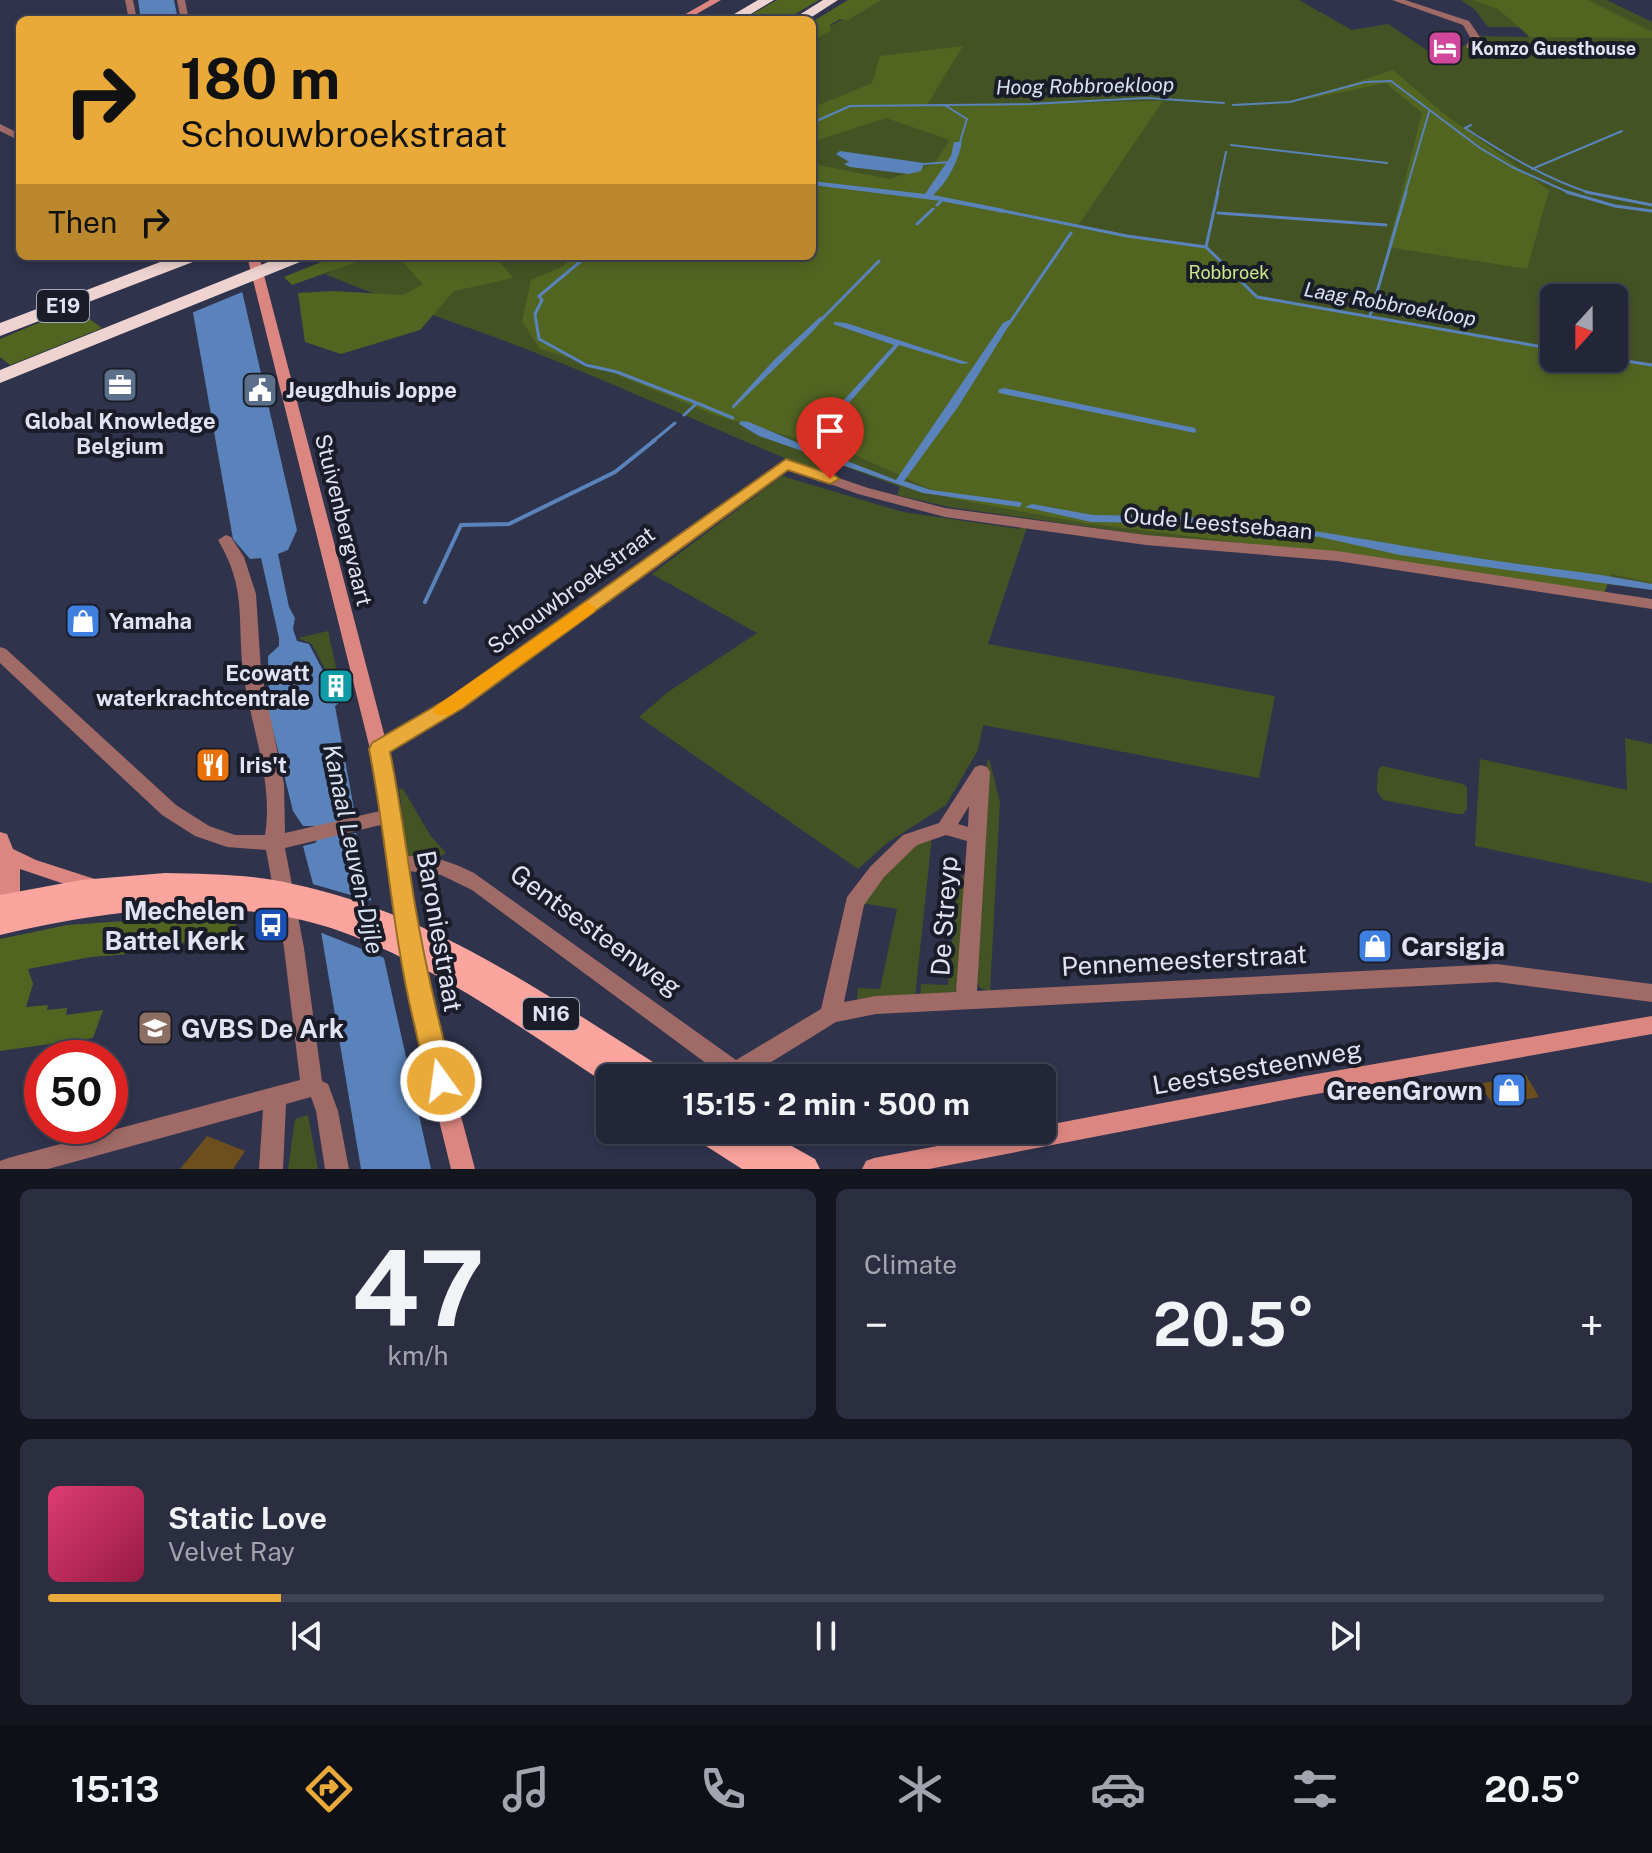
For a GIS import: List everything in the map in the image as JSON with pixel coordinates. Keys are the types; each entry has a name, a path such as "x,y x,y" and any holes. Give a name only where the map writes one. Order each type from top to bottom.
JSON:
{"highway":[{"path":"738,16 768,0"},
{"path":"805,16 832,0"},
{"name":"E19","path":"0,330 181,260"},
{"name":"E19","path":"0,377 290,260"}],"main road":[{"path":"687,16 717,0"},
{"name":"Stuivenbergvaart","path":"254,260 379,749"},
{"name":"Baroniestraat","path":"379,749 393,815 419,992 463,1169"},
{"path":"2,853 99,888"},
{"path":"2,853 11,872 5,914"},
{"name":"N16","path":"5,914 99,888 192,883 240,894 304,910 451,964 629,1064"},
{"name":"N16","path":"5,914 197,899 273,889 333,902 390,924 600,1064"},
{"name":"Leestsesteenweg","path":"874,1169 1275,1091 1652,1025"},
{"path":"728,1144 768,1169"},
{"path":"761,1144 805,1169"}],"street":[{"path":"1396,0 1456,17 1466,23 1475,37 1471,47"},
{"name":"Schouwbroekstraat","path":"379,749 456,703 786,464"},
{"name":"Oude Leestsebaan","path":"786,464 863,491 945,512 1160,542 1351,558 1652,604"},
{"path":"226,540 236,557 248,594 252,671 275,784 277,822 282,840 312,1087"},
{"path":"0,653 169,810 190,825 234,842 282,840 393,815"},
{"name":"De Streyp","path":"966,999 977,837 981,772 946,828 977,837"},
{"path":"831,1014 854,903 877,872 910,840 946,828"},
{"name":"Gentsesteenweg","path":"399,864 434,863 452,869 479,885 724,1064"},
{"name":"Pennemeesterstraat","path":"756,1064 831,1014 876,1005 1497,973 1652,993"},
{"path":"8,1169 312,1087 320,1091 327,1111 337,1169"},
{"path":"271,1169 275,1098"}],"green space":[{"path":"777,0 819,0 792,16 749,16"},
{"path":"848,0 881,0 848,20 840,19 830,25 830,31 816,39 816,20"},
{"name":"Robbroek","path":"877,0 1299,0 1352,30 1388,24 1434,55 1459,49 1479,36 1529,37 1520,27 1488,27 1475,10 1461,0 1607,0 1652,22 1652,590 1460,564 1180,540 949,507 897,495 900,487 830,461 817,471 803,466 526,349 325,274 358,260 816,260 816,34"},
{"path":"1473,0 1588,0 1652,32 1652,38 1530,37 1498,9"},
{"path":"963,46 927,105 1163,101 1077,227 1207,248 1226,272 1262,298 1540,345 1540,372 1628,372 1628,361 1652,365 1652,583 1611,574 1604,594 1379,560 1084,523 950,498 855,455 714,415 594,365 540,349 522,321 531,280 560,268 570,260 816,260 816,162 818,165 890,179 934,164 950,140 886,118 816,141 816,106 872,83 880,56"},
{"path":"1393,70 1443,113 1549,190 1527,269 1388,247 1422,113 1386,83 1299,101"},
{"path":"326,260 363,260 292,285 284,277"},
{"path":"401,260 498,260 513,278 454,291 420,330 341,354 305,342 298,293 333,291 403,295 423,284"},
{"path":"74,308 102,328 10,365 0,357 0,339"},
{"path":"782,476 903,512 1019,529 1021,526 1027,527 988,644 1275,696 1259,778 983,725 978,750 946,805 887,843 858,869 639,717 668,692 757,633 652,574"},
{"path":"328,631 339,681 331,681 312,644 298,638"},
{"path":"1625,738 1652,744 1652,883 1475,846 1480,759 1627,790"},
{"path":"989,758 1000,802 990,992 979,987 977,981"},
{"path":"1382,766 1463,784 1467,787 1467,809 1463,814 1457,814 1383,800 1377,791 1378,770"},
{"path":"399,788 403,789 430,835 446,853 426,860 407,854"},
{"path":"932,836 915,997 857,999 858,988 880,989 897,909 861,903 892,864"},
{"path":"958,876 968,877 957,989 953,995 920,996 921,984 948,985"},
{"path":"183,917 237,920 232,944 131,941 127,954 91,957 28,969 33,984 26,1007 48,1005 47,1010 67,1008 66,1015 103,1010 93,1038 24,1040 24,1048 0,1051 0,939 67,925"},
{"path":"308,1115 318,1169 288,1169 295,1119"}],"water":[{"path":"138,0 174,0 177,16 140,16"},
{"path":"954,142 962,142 948,178 933,195 1004,209 1004,213 941,201 816,185 816,181 925,194 951,156"},
{"path":"840,151 924,164 921,171 909,174 850,167 844,164 849,162 836,154"},
{"name":"Kanaal Leuven-Dijle","path":"184,260 235,260 297,530 288,550 278,554 289,607 295,618 293,629 297,641 309,644 329,682 332,681 328,684 330,690 339,689 341,701 335,706 354,809 338,815 341,835 356,833 431,1169 361,1169 313,884 303,846 315,843 319,837 316,826 303,826 293,811 265,698 269,696 268,656 279,646 279,638 261,558 250,559 233,539"},
{"path":"820,317 824,318 813,331 733,409 732,406 774,360"},
{"path":"1009,320 1010,324 958,407 904,481 931,490 1020,502 1020,507 923,493 759,436 739,424 741,421 749,422 803,445 894,345 833,324 835,322 969,363 962,364 899,345 811,447 896,480 1003,323"},
{"path":"1004,388 1195,428 1196,431 999,393 998,390"},
{"path":"1032,504 1093,515 1157,516 1163,518 1165,523 1091,522 1025,507"},
{"path":"1171,517 1251,523 1331,534 1632,580 1652,584 1652,590 1400,555 1320,537 1169,521"}],"pier":[{"path":"180,260 239,260 247,290 189,314"},
{"path":"309,883 375,902 387,959 317,931"}],"building":[{"name":"GreenGrown","path":"1526,1075 1539,1097 1494,1105 1478,1084"},
{"path":"207,1136 245,1151 233,1169 180,1169"}],"waterway":[{"name":"Hoog Robbroekloop","path":"1233,105 1290,102 1365,82 1391,81 1480,148 1512,167 1569,192"},
{"name":"Hoog Robbroekloop","path":"816,121 850,106 1030,104 1147,98 1224,103"},
{"name":"Hoog Robbroekloop","path":"946,106 967,119 959,145"},
{"path":"1405,194 1429,112"},
{"name":"Hoog Robbroekloop","path":"1471,125 1465,128 1534,168"},
{"path":"1534,168 1622,131"},
{"path":"1231,145 1387,163"},
{"path":"1217,194 1226,152"},
{"name":"Hoog Robbroekloop","path":"924,164 950,162"},
{"name":"Hoog Robbroekloop","path":"1534,168 1590,193"},
{"path":"1206,247 1218,192"},
{"path":"1370,316 1406,192"},
{"path":"1569,192 1615,206 1652,211"},
{"name":"Hoog Robbroekloop","path":"1590,193 1652,205"},
{"path":"937,205 941,201"},
{"path":"917,224 933,209"},
{"name":"Laag Robbroekloop","path":"1004,211 1127,236 1206,247"},
{"path":"1218,213 1386,225"},
{"path":"1008,325 1071,233"},
{"name":"Laag Robbroekloop","path":"1206,247 1257,297 1540,347"},
{"path":"582,260 539,296 542,300 535,314 539,339 586,365 617,372 697,403"},
{"path":"821,320 879,261"},
{"name":"Laag Robbroekloop","path":"1628,361 1652,365"},
{"path":"684,415 697,403"},
{"path":"697,403 733,418"},
{"path":"652,442 675,423"},
{"path":"425,602 461,525 509,524 615,472 655,440"}],"slow traffic":[{"path":"443,711 587,608"}],"place":[{"name":"Komzo Guesthouse","path":"1445,48"},
{"name":"Global Knowledge Belgium","path":"120,385"},
{"name":"Jeugdhuis Joppe","path":"260,390"},
{"name":"Yamaha","path":"83,621"},
{"name":"Ecowatt waterkrachtcentrale","path":"336,686"},
{"name":"Iris't","path":"213,765"},
{"name":"Mechelen Battel Kerk","path":"271,925"},
{"name":"Carsigja","path":"1375,946"},
{"name":"GVBS De Ark","path":"155,1028"},
{"name":"GreenGrown","path":"1509,1090"}],"route":[{"path":"441,1081 419,992 402,896 393,815 379,749 456,703 786,464 830,479"}]}
